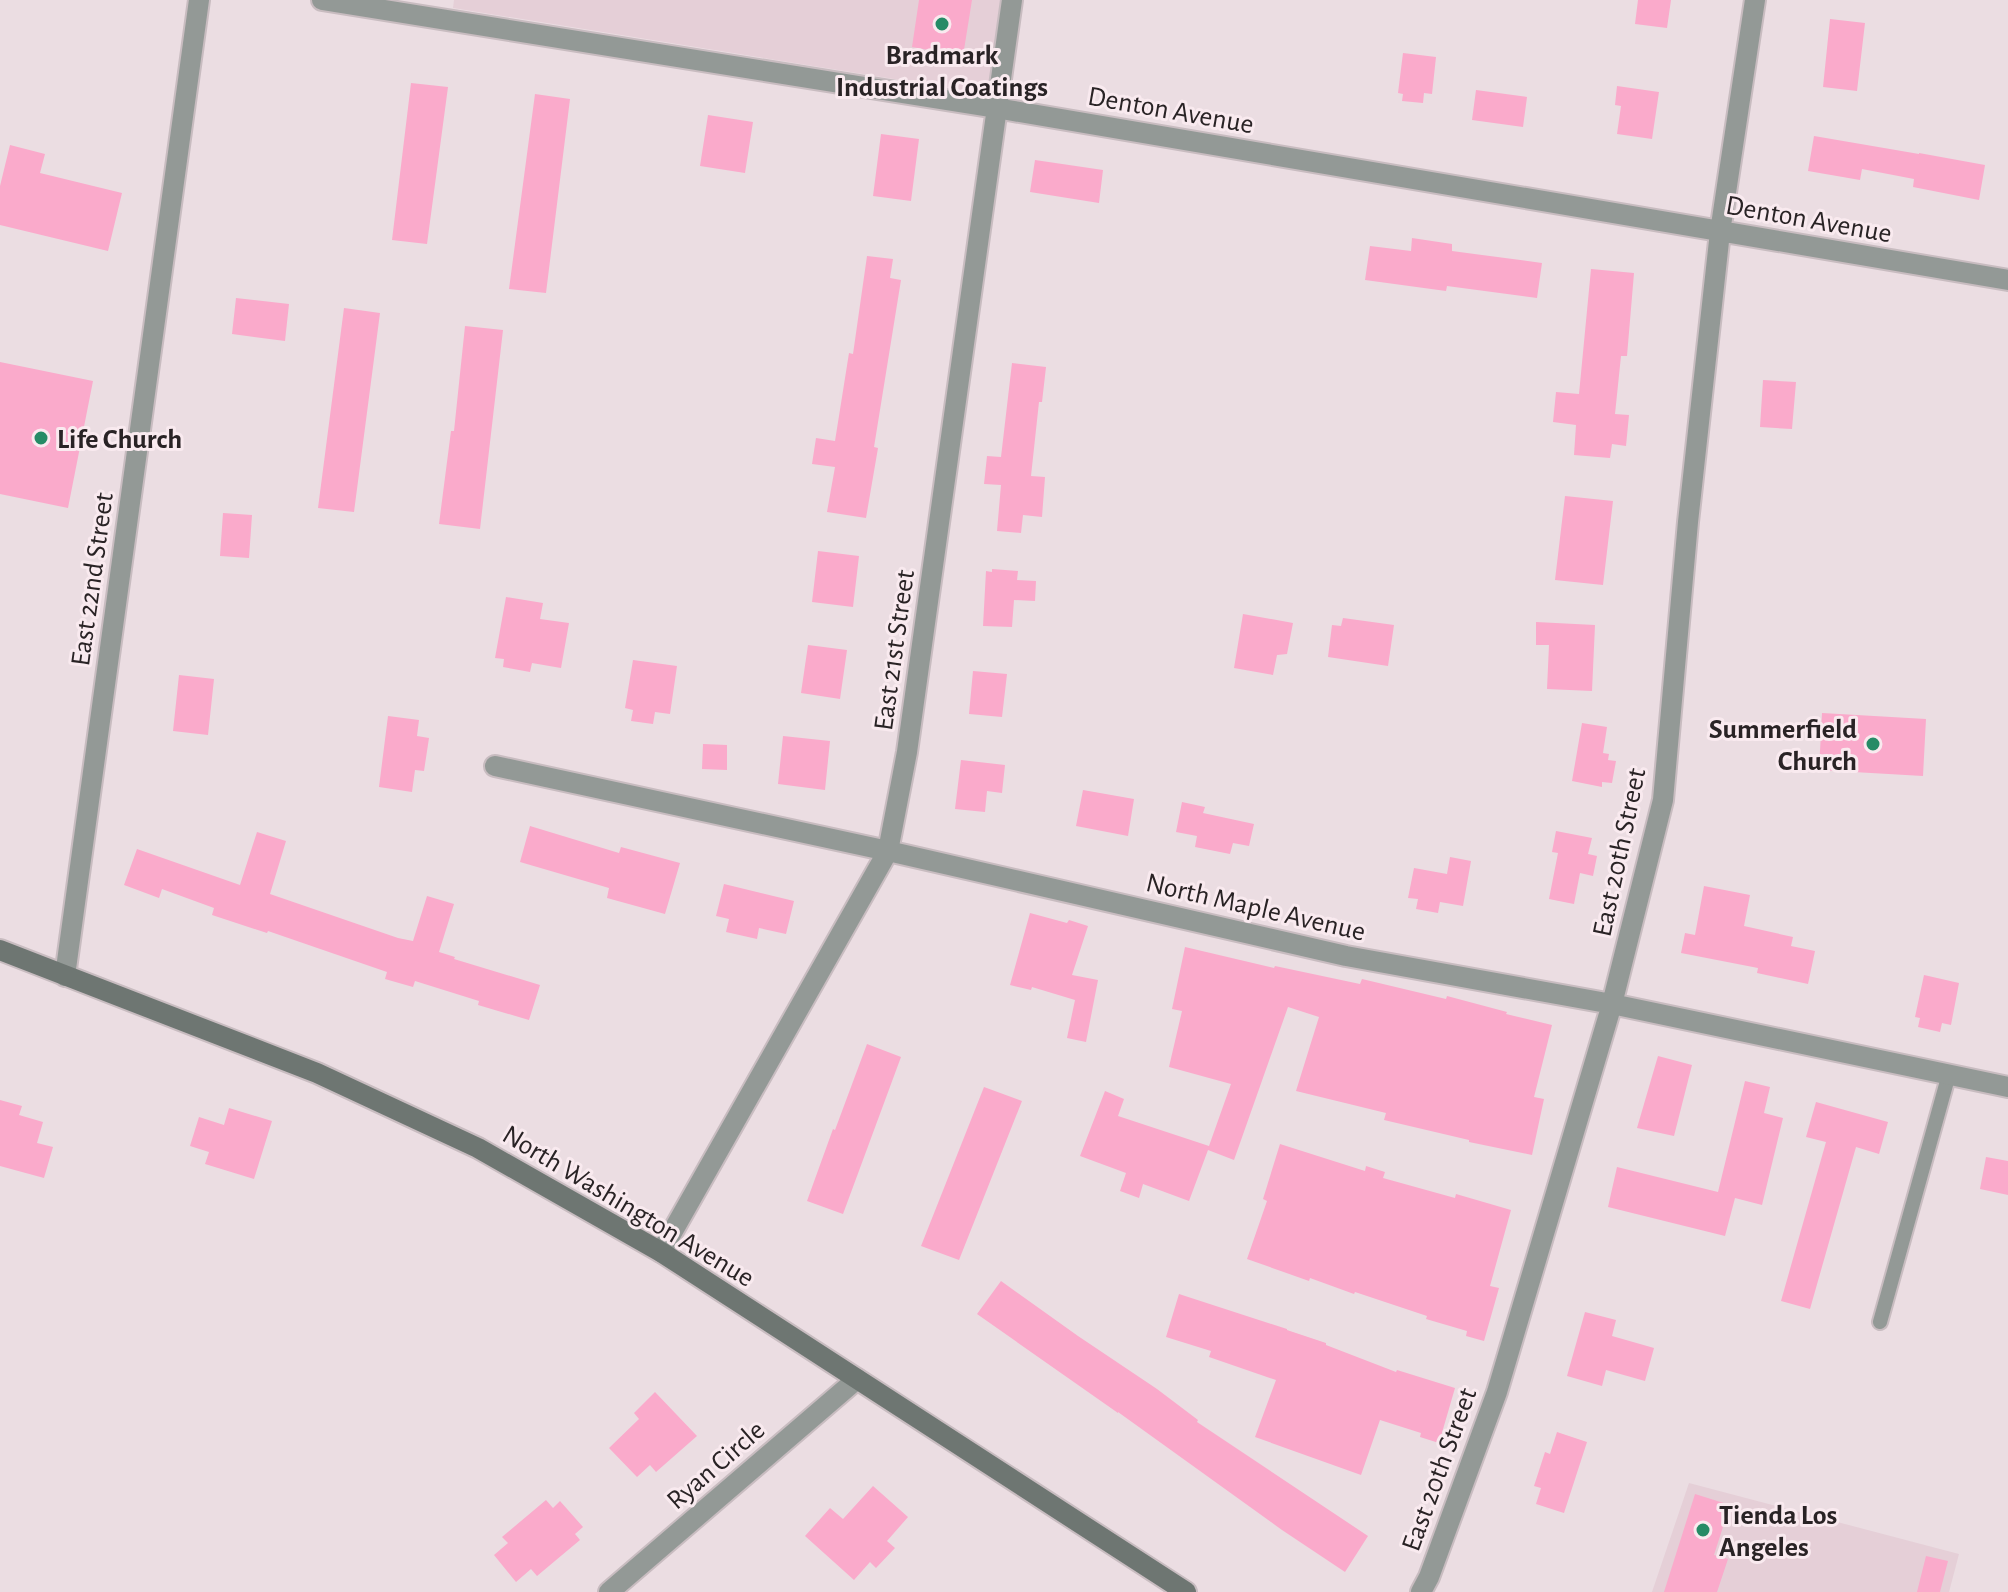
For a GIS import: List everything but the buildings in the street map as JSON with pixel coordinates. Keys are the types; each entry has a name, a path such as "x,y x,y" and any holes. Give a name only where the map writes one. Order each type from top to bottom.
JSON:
{"main road":[{"name":"North Washington Avenue","path":"0,950 317,1073 478,1148 661,1252 1186,1592"}],"street":[{"name":"East 22nd Street","path":"65,976 199,0"},
{"name":"Denton Avenue","path":"322,0 996,108 2008,280"},
{"name":"East 21st Street","path":"661,1252 888,851 907,752 1012,0"},
{"name":"East 20th Street","path":"1421,1592 1497,1392 1612,1004 1663,800 1688,522 1720,232 1755,0"},
{"name":"North Maple Avenue","path":"495,766 888,851 1346,956 1612,1004 2008,1087"},
{"name":"Ryan Circle","path":"609,1592 857,1379"}],"lane":[{"path":"1880,1322 1949,1074"}],"shaded area":[{"path":"454,0 1006,0 995,72 990,86 981,93 453,8"},
{"path":"1689,1483 1959,1554 1949,1592 1652,1592"}],"place":[{"name":"Bradmark Industrial Coatings","path":"942,24"},
{"name":"Life Church","path":"41,438"},
{"name":"Summerfield Church","path":"1873,744"},
{"name":"Tienda Los Angeles","path":"1703,1530"}]}
